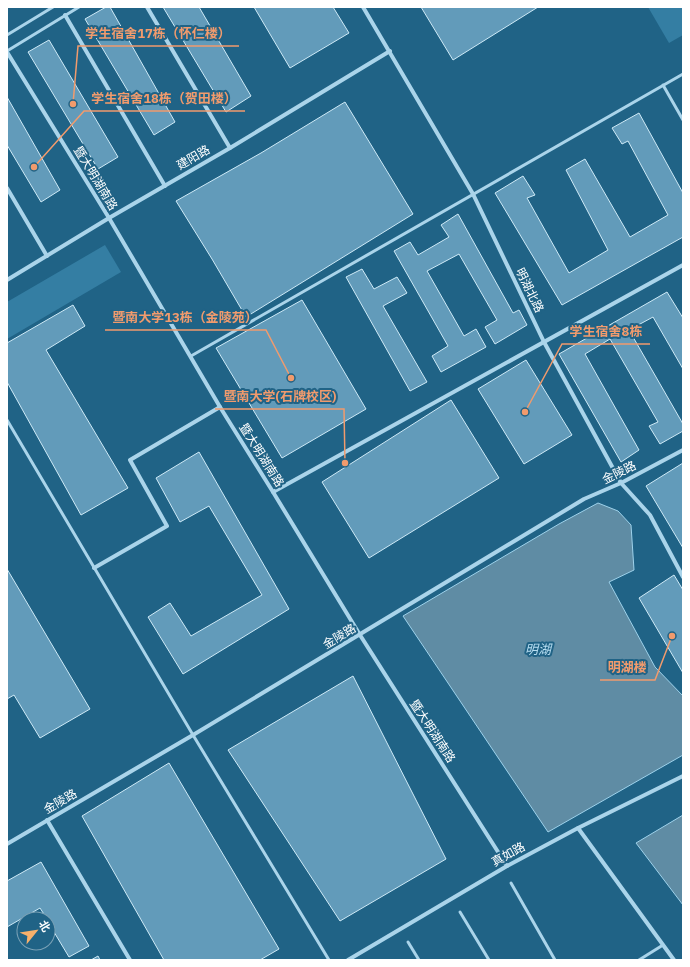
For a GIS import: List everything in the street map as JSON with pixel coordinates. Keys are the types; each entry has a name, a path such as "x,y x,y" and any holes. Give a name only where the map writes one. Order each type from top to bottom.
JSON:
{"street":[{"path":"147,7 230,148"},
{"name":"明湖北路","path":"363,7 473,194 544,342 620,483 650,515 683,577"},
{"path":"65,15 165,186"},
{"name":"暨大明湖南路","path":"7,51 109,218 220,407 360,635 507,866"},
{"name":"建阳路","path":"7,280 390,51"},
{"path":"7,188 47,256"},
{"path":"273,492 683,265"},
{"path":"94,568 167,526 130,460 220,407"},
{"name":"金陵路","path":"7,844 193,735 584,499 620,483 683,450"},
{"name":"真如路","path":"348,960 507,866 578,828 683,776"},
{"path":"47,820 130,960"},
{"path":"578,828 674,960"}],"lane":[{"path":"7,35 53,7"},
{"path":"7,51 79,7"},
{"path":"191,356 683,74"},
{"path":"663,85 683,120"},
{"path":"7,420 193,735 329,960"},
{"path":"511,883 554,960"},
{"path":"460,912 489,960"},
{"path":"408,942 419,960"},
{"path":"639,960 663,945"}],"shaded area":[{"path":"648,7 683,7 683,35 669,43"},
{"path":"105,245 121,272 7,339 7,302"}],"water":[{"name":"明湖","path":"598,503 618,511 631,525 634,570 609,582 655,667 683,696 683,755 548,832 403,616 559,524"},
{"path":"683,815 683,905 636,843"}],"building":[{"path":"106,7 110,7 175,122 154,135 85,19"},
{"path":"163,7 199,7 251,96 226,112"},
{"path":"254,7 333,7 349,33 290,68"},
{"path":"421,7 538,7 453,60"},
{"path":"49,40 118,157 98,169 28,52"},
{"path":"7,97 60,190 41,202 7,145"},
{"path":"345,102 413,214 246,317 176,201 261,153"},
{"path":"639,113 683,193 683,237 562,305 495,193 523,176 535,195 527,198 569,273 608,250 566,170 585,159 630,237 668,215 628,141 622,144 612,128"},
{"path":"458,214 513,313 519,310 527,325 495,344 485,327 497,320 459,254 427,271 464,336 476,329 486,347 441,372 432,356 448,346 394,251 410,242 418,255 449,237 441,225"},
{"path":"362,269 374,289 397,277 407,293 383,306 427,382 410,391 346,277"},
{"path":"667,292 683,318 683,369 653,317 629,330 683,424 683,431 660,444 649,426 658,422 610,339 585,354 639,450 621,462 559,354"},
{"path":"302,300 366,409 282,458 216,348"},
{"path":"73,305 85,326 46,350 128,488 81,515 7,382 7,343"},
{"path":"526,360 572,435 524,464 478,389"},
{"path":"451,400 499,478 369,558 322,482"},
{"path":"199,452 289,609 183,674 148,617 170,603 191,636 262,595 209,506 180,522 156,478"},
{"path":"683,463 683,548 646,486"},
{"path":"7,569 90,709 40,738 14,695 7,699"},
{"path":"674,575 683,590 683,673 639,598"},
{"path":"353,676 446,859 340,921 228,750"},
{"path":"169,763 279,949 260,960 164,960 82,816"},
{"path":"41,862 89,946 69,957 56,935 56,911 42,911 40,908 35,911 16,911 16,922 7,927 7,881"},
{"path":"98,956 100,960 91,960"}],"place":[{"name":"学生宿舍17栋（怀仁楼）","path":"73,104"},
{"name":"学生宿舍18栋（贺田楼）","path":"34,167"},
{"name":"暨南大学13栋（金陵苑）","path":"291,378"},
{"name":"学生宿舍8栋","path":"525,412"},
{"name":"暨南大学(石牌校区)","path":"345,463"},
{"name":"明湖楼","path":"672,636"}]}
